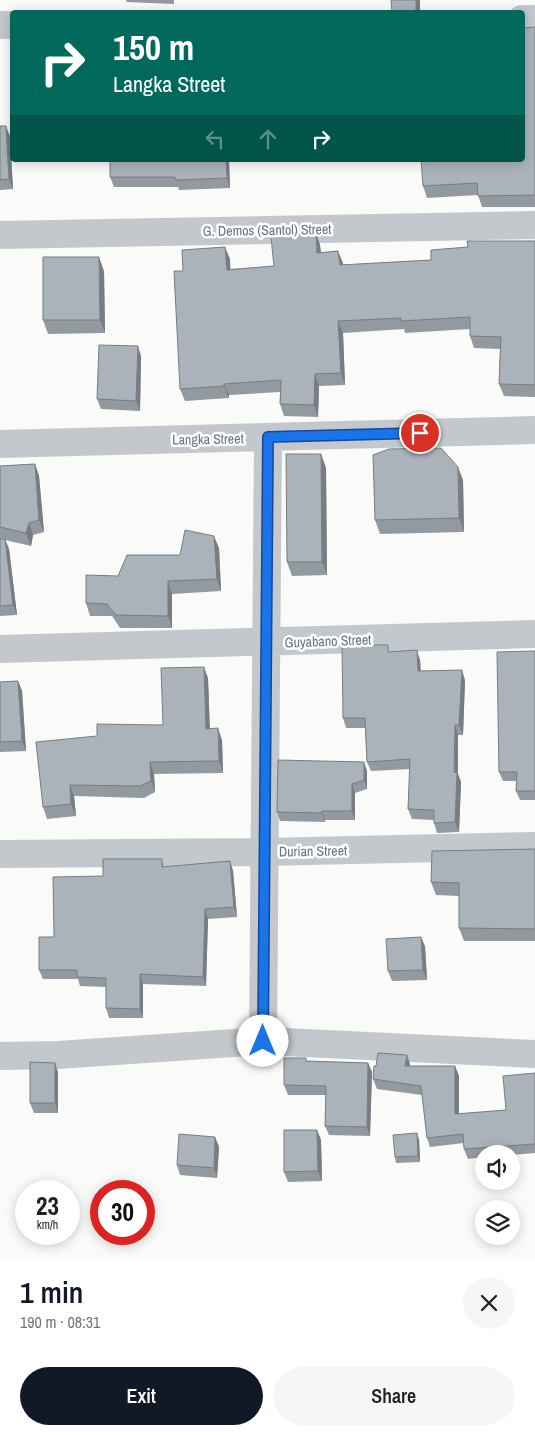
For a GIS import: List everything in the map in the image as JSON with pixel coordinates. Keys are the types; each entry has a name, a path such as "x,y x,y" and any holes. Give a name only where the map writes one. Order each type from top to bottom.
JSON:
{"street":[{"name":"G. Demos (Santol) Street","path":"0,235 535,225"},
{"name":"Langka Street","path":"0,444 535,430"},
{"path":"263,1041 268,437"},
{"name":"Guyabano Street","path":"0,649 535,634"},
{"name":"Durian Street","path":"0,854 264,852 535,846"},
{"path":"0,1056 58,1055 263,1041 535,1054"}],"building":[{"path":"391,0 416,0 416,10 392,10"},
{"path":"535,27 535,195 478,196 477,183 423,186 421,162 525,162 525,28"},
{"path":"0,126 6,126 9,179 0,180"},
{"path":"110,162 226,162 227,178 176,180 175,177 110,177"},
{"path":"316,233 317,253 338,251 340,265 431,260 431,250 468,247 467,241 535,241 535,385 499,384 501,337 470,336 470,317 401,321 401,318 338,321 341,373 315,374 314,405 280,404 281,380 180,389 174,271 183,271 182,250 225,247 227,270 274,266 271,237"},
{"path":"43,257 99,257 100,320 43,320"},
{"path":"99,345 138,346 136,401 97,399"},
{"path":"441,448 458,467 459,518 375,520 373,455 389,449"},
{"path":"286,454 321,454 322,562 287,562"},
{"path":"35,464 39,520 29,523 26,533 0,527 0,466"},
{"path":"185,530 214,536 217,579 168,581 168,616 116,615 107,604 86,603 86,575 118,576 127,555 180,555"},
{"path":"0,539 5,539 13,605 0,606"},
{"path":"342,645 388,645 388,652 417,650 418,671 462,670 459,725 455,725 454,772 457,773 455,822 434,823 434,810 408,809 410,759 367,762 365,718 343,718"},
{"path":"535,651 535,791 516,791 517,772 499,772 497,652"},
{"path":"204,667 206,729 218,728 219,761 150,762 151,781 140,786 70,785 71,804 43,807 36,742 97,736 97,724 163,725 161,668"},
{"path":"18,681 22,741 0,742 0,682"},
{"path":"278,760 364,762 364,780 352,784 352,811 322,811 322,813 277,812"},
{"path":"535,849 535,929 459,928 459,883 431,882 432,851"},
{"path":"103,859 162,859 162,867 230,861 234,907 205,909 203,977 140,974 140,1009 106,1008 106,978 77,977 77,970 39,970 39,937 54,937 53,877 103,876"},
{"path":"421,937 423,970 388,971 386,939"},
{"path":"378,1053 407,1055 405,1066 455,1066 455,1114 506,1110 503,1076 535,1073 535,1144 475,1145 475,1148 464,1149 463,1134 427,1138 421,1086 373,1079 374,1066 376,1066"},
{"path":"284,1058 306,1058 306,1061 368,1063 367,1127 325,1126 326,1086 284,1085"},
{"path":"30,1062 55,1063 55,1103 30,1103"},
{"path":"284,1130 317,1130 318,1171 284,1172"},
{"path":"417,1133 418,1156 395,1157 393,1135"},
{"path":"179,1134 215,1137 214,1168 177,1165"}],"route":[{"path":"263,1041 268,437 420,433"}]}
